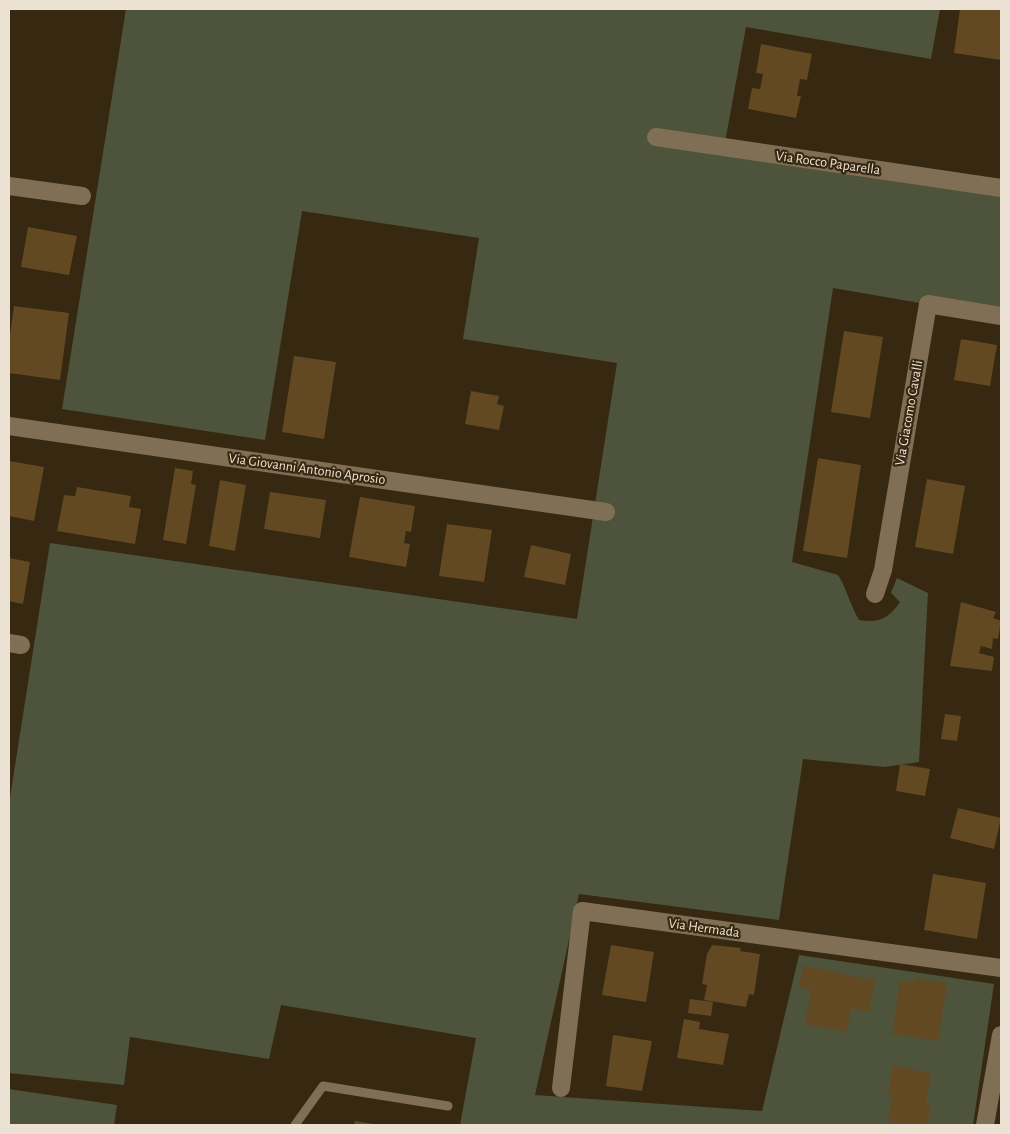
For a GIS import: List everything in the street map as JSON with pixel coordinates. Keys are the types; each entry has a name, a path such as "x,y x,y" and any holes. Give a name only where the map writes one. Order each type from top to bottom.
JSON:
{"street":[{"name":"Via Rocco Paparella","path":"656,137 1001,188"},
{"path":"9,186 82,196"},
{"name":"Via Giacomo Cavalli","path":"875,594 883,570 928,304 1001,316"},
{"name":"Via Giovanni Antonio Aprosio","path":"9,426 606,512"},
{"name":"Via Hermada","path":"561,1088 582,911 1001,968"},
{"path":"985,1125 1001,1035"}],"lane":[{"path":"295,1125 324,1086 448,1106"}],"green space":[{"path":"126,9 940,9 931,59 746,27 724,148 1001,197 1001,317 833,288 792,562 838,575 859,620 878,620 891,612 900,602 891,593 897,578 928,593 919,762 885,767 803,759 779,920 579,894 535,1095 762,1111 799,955 994,984 973,1125 460,1125 476,1038 281,1005 269,1059 130,1037 124,1085 9,1073 9,804 50,543 577,619 617,363 463,339 479,238 302,211 265,440 62,409"},
{"path":"9,1089 117,1105 114,1125 9,1125"}],"building":[{"path":"960,9 1001,9 1001,60 954,53"},
{"path":"761,44 812,54 807,80 800,79 797,96 801,96 796,118 748,109 752,88 760,89 763,74 756,73"},
{"path":"28,227 77,236 69,275 21,267"},
{"path":"14,306 69,313 60,380 9,373 9,343"},
{"path":"844,331 883,337 870,418 831,412"},
{"path":"961,339 997,345 990,386 954,380"},
{"path":"294,356 336,362 324,439 282,432"},
{"path":"471,391 499,396 497,404 504,406 499,430 465,424"},
{"path":"818,458 861,465 847,558 803,551"},
{"path":"9,461 44,467 34,521 9,516"},
{"path":"175,468 193,471 191,484 196,485 186,544 163,540"},
{"path":"927,479 965,486 953,554 915,547"},
{"path":"220,480 246,485 235,551 209,546"},
{"path":"77,487 131,496 129,507 141,509 135,544 57,531 64,495 75,496"},
{"path":"270,492 326,500 320,538 264,529"},
{"path":"360,497 415,506 411,532 406,531 404,543 410,544 406,567 349,557"},
{"path":"447,524 492,530 484,582 439,576"},
{"path":"531,545 571,554 565,585 524,577"},
{"path":"9,558 30,562 23,604 9,601"},
{"path":"961,602 996,612 993,618 1001,621 998,639 993,638 992,649 981,646 979,653 994,657 992,671 950,666"},
{"path":"945,714 961,716 957,741 941,739"},
{"path":"900,764 930,769 925,796 896,791"},
{"path":"958,808 1001,818 994,849 950,838"},
{"path":"933,874 986,883 977,939 924,930"},
{"path":"611,945 654,952 646,1002 602,995"},
{"path":"712,945 741,948 740,951 760,954 754,995 749,994 746,1007 704,1000 707,985 702,984 707,954"},
{"path":"803,966 875,980 869,1012 851,1008 847,1032 805,1024 811,990 799,987"},
{"path":"914,978 947,983 938,1041 892,1034 900,981 914,983"},
{"path":"690,999 713,1002 711,1016 688,1013"},
{"path":"684,1019 700,1022 699,1029 729,1034 723,1065 677,1058"},
{"path":"613,1035 652,1041 642,1091 606,1086"},
{"path":"893,1066 931,1073 926,1104 931,1105 927,1125 888,1121 893,1095 888,1095"},
{"path":"355,1121 373,1124 373,1125 354,1125"}]}
